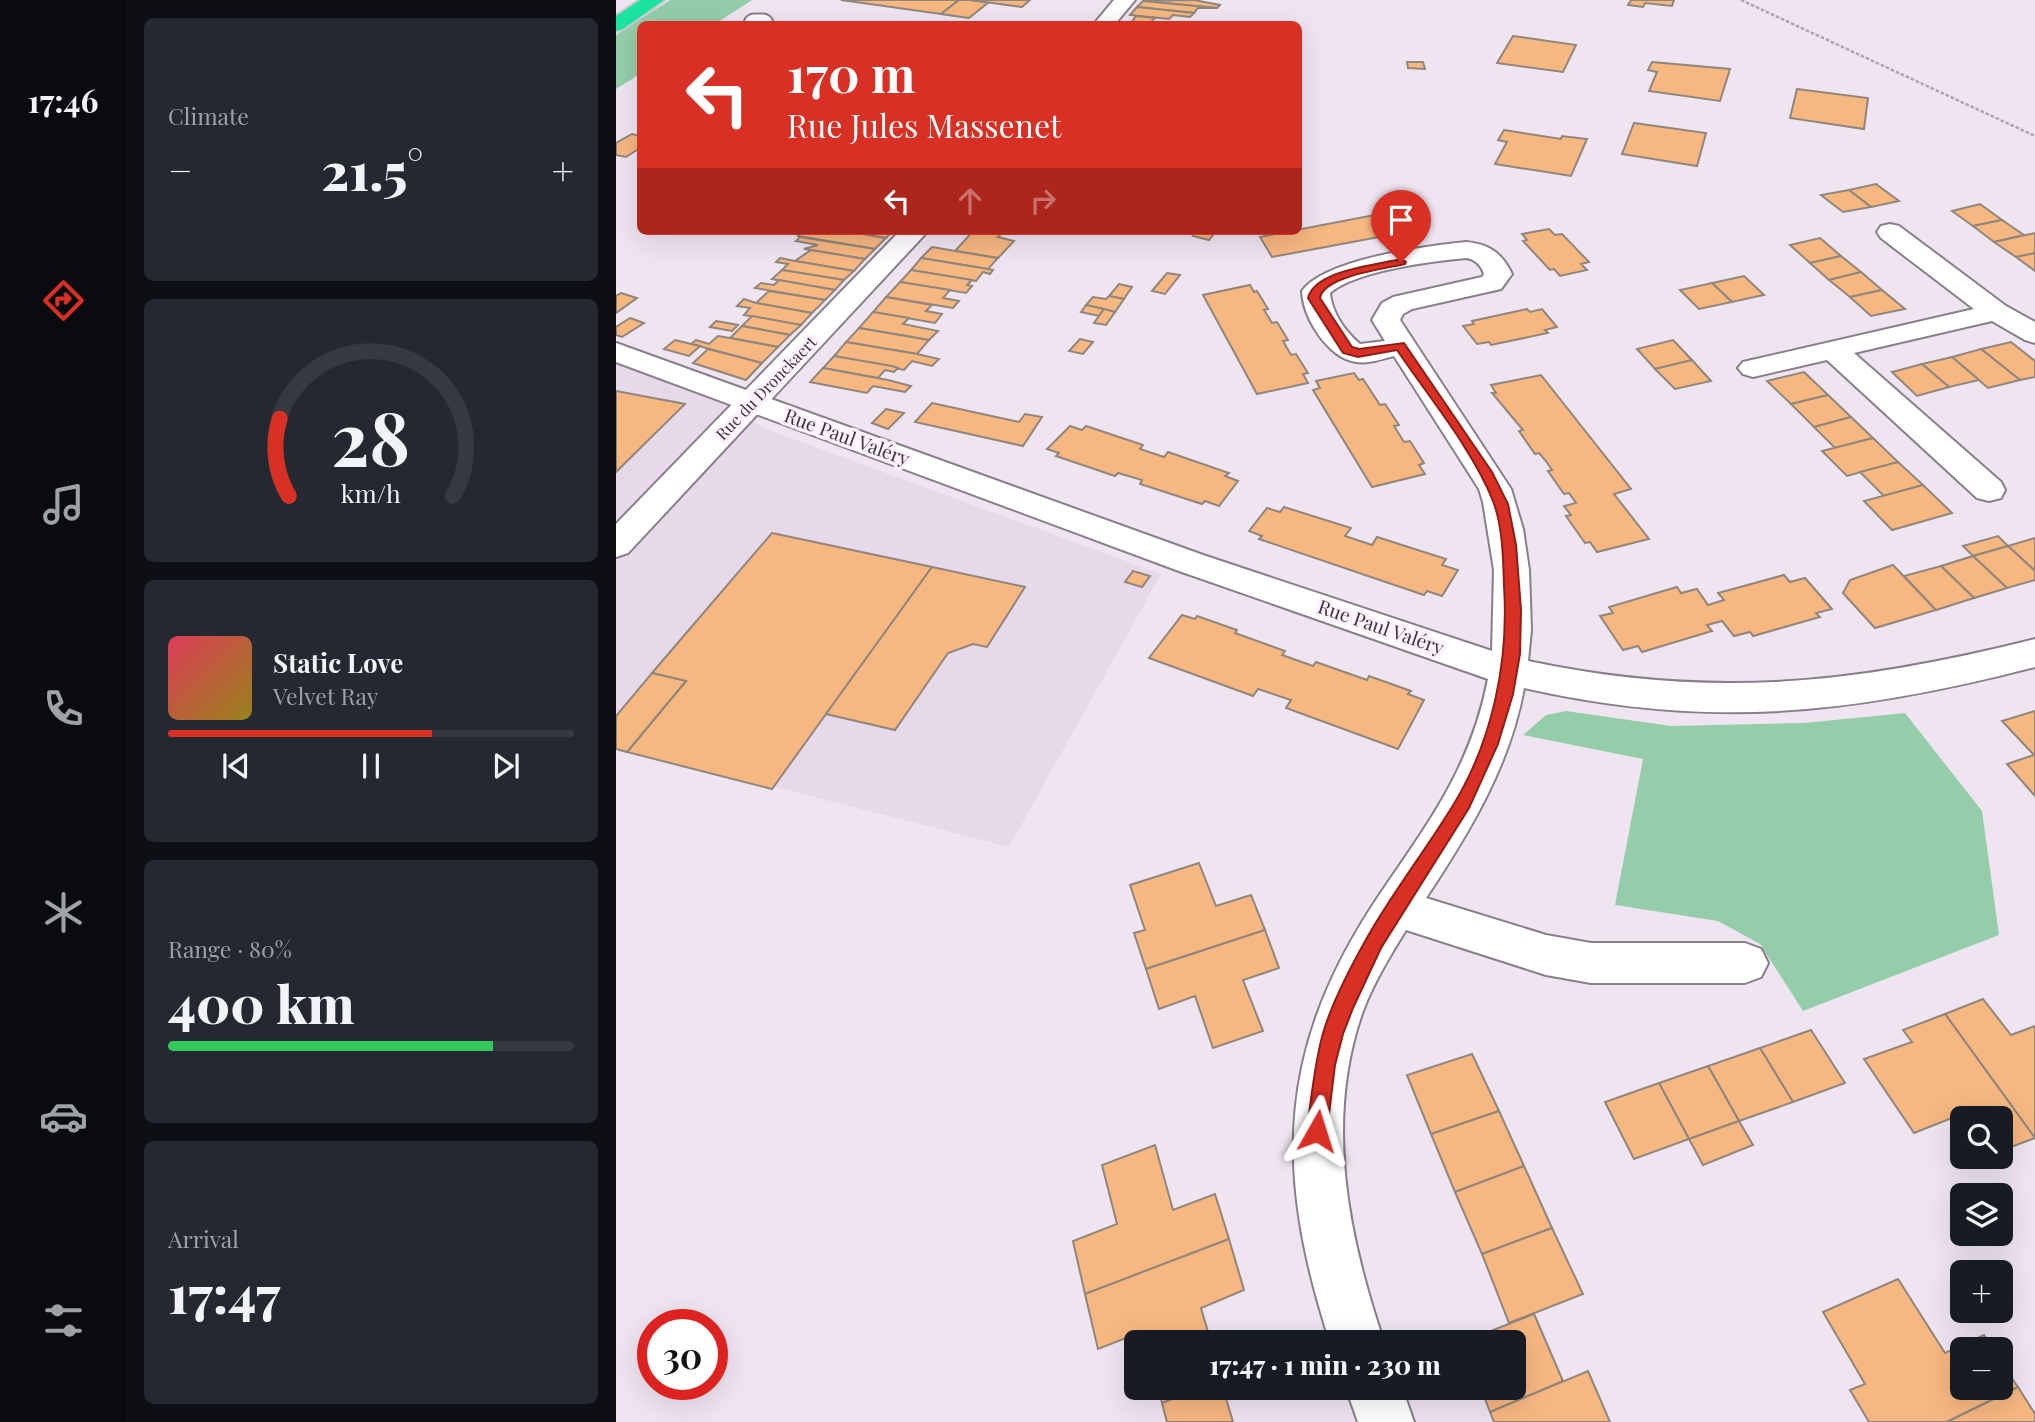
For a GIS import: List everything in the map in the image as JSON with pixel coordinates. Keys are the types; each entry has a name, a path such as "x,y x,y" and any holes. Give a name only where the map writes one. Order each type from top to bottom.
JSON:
{"highway":[{"path":"616,11 635,0"},
{"path":"616,25 654,0"}],"street":[{"path":"1107,21 1125,0"},
{"path":"1890,232 1996,312 2035,334"},
{"name":"Rue du Dronckaert","path":"616,545 911,235"},
{"path":"1354,1330 1323,1222 1317,1131 1333,1034 1375,942 1461,808 1490,744 1513,643 1509,545 1501,504 1488,475 1400,346 1387,325 1386,317 1392,309 1413,300 1491,283 1499,274 1490,260 1477,251 1452,251 1349,272 1330,279 1316,291 1317,306 1347,350 1358,353 1400,346"},
{"path":"1753,368 1996,312"},
{"path":"1833,350 1989,490"},
{"name":"Rue Paul Valéry","path":"616,352 1191,563 1508,671 1620,694 1742,701 1869,691 1950,675 2035,653"},
{"path":"1397,908 1546,955 1591,963 1745,963"},
{"path":"1378,1400 1386,1422"}],"path":[{"path":"1741,0 2035,136"}],"shaded area":[{"path":"616,362 722,401 763,428 1161,574 1009,847 616,746"}],"green space":[{"path":"670,0 752,0 720,21 638,21"},
{"path":"637,21 637,76 616,89 616,35"},
{"path":"1566,711 1671,726 1804,723 1905,713 1982,811 1999,935 1803,1011 1760,944 1718,921 1615,905 1643,759 1523,735 1546,715"}],"building":[{"path":"841,0 959,0 941,14"},
{"path":"959,0 989,2 969,18 941,14"},
{"path":"970,0 1030,0 1022,7"},
{"path":"1194,0 1220,5 1217,8 1143,1"},
{"path":"1631,0 1674,0 1672,6 1645,3 1643,7 1628,5"},
{"path":"1143,1 1217,8 1198,8 1194,13 1137,7"},
{"path":"1137,7 1194,13 1190,17 1173,15 1169,19 1130,15"},
{"path":"1136,16 1155,18 1152,21 1132,21"},
{"path":"1513,36 1576,45 1563,72 1497,63"},
{"path":"1407,62 1423,62 1425,69 1408,68"},
{"path":"1652,62 1730,69 1720,101 1649,91 1657,72 1648,70"},
{"path":"1797,89 1868,98 1864,129 1790,118"},
{"path":"1634,123 1706,133 1697,166 1622,154"},
{"path":"1504,130 1561,139 1562,136 1587,139 1571,176 1495,164 1507,142 1498,140"},
{"path":"632,134 637,135 637,150 626,157 616,155 616,143"},
{"path":"1876,184 1899,201 1871,207 1849,190"},
{"path":"1849,190 1871,207 1843,212 1821,195"},
{"path":"1980,204 2002,220 1973,226 1952,211"},
{"path":"1411,208 1427,228 1272,257 1260,237 1302,235 1302,229"},
{"path":"2002,220 2024,235 1994,242 1973,226"},
{"path":"1549,229 1555,235 1562,234 1589,262 1581,264 1587,270 1560,276 1554,269 1550,270 1523,241 1527,240 1522,234"},
{"path":"2035,233 2035,253 2016,257 1994,242"},
{"path":"868,235 886,238 875,249 798,236"},
{"path":"868,235 889,235 886,238"},
{"path":"969,235 1000,235 998,237 1014,241 998,258 955,251"},
{"path":"1194,235 1213,235 1209,240"},
{"path":"800,237 875,249 865,259 804,249 818,245 796,241"},
{"path":"1820,238 1841,256 1810,263 1790,245"},
{"path":"932,247 998,258 988,269 921,258"},
{"path":"811,250 865,259 854,271 795,261"},
{"path":"2035,253 2035,271 2016,257"},
{"path":"1841,256 1861,272 1829,280 1810,263"},
{"path":"780,258 854,271 844,280 782,270 788,264 776,262"},
{"path":"921,258 993,270 990,274 983,272 976,281 911,270"},
{"path":"782,270 844,280 835,290 772,279"},
{"path":"911,270 972,280 967,285 972,286 966,293 900,282"},
{"path":"1861,272 1882,290 1850,297 1829,280"},
{"path":"1167,273 1180,275 1165,294 1152,291"},
{"path":"1744,276 1764,295 1732,302 1712,283"},
{"path":"779,280 835,290 825,300 755,288 761,283 774,285"},
{"path":"900,282 950,290 943,298 959,301 953,308 886,297"},
{"path":"1712,283 1732,302 1699,309 1680,290"},
{"path":"1119,284 1132,287 1124,299 1109,296"},
{"path":"1250,285 1268,309 1264,310 1272,323 1277,322 1288,340 1283,341 1291,355 1296,354 1308,373 1303,374 1308,383 1257,394 1203,295"},
{"path":"1882,290 1905,309 1871,316 1850,297"},
{"path":"769,291 825,300 812,313 756,303"},
{"path":"621,293 637,298 616,313 616,296"},
{"path":"1109,296 1124,299 1115,312 1086,305 1093,297 1106,299"},
{"path":"886,297 932,305 926,311 942,314 935,323 873,312"},
{"path":"744,299 812,313 801,325 744,315 750,308 737,306"},
{"path":"1086,305 1104,309 1099,316 1081,312"},
{"path":"1104,309 1115,312 1106,325 1094,323"},
{"path":"1527,309 1530,312 1542,309 1557,327 1545,330 1548,333 1491,345 1489,342 1477,344 1463,326 1474,324 1472,321"},
{"path":"873,312 909,318 903,324 938,331 929,340 859,328"},
{"path":"752,316 801,325 790,335 742,326"},
{"path":"630,318 644,323 622,337 616,335 616,327"},
{"path":"716,321 738,325 732,331 710,327"},
{"path":"742,326 790,335 778,347 730,338"},
{"path":"859,328 929,340 917,354 846,342"},
{"path":"718,336 778,347 762,363 691,344 696,340 709,344"},
{"path":"1080,339 1093,342 1083,354 1069,351"},
{"path":"675,340 700,346 689,356 664,349"},
{"path":"1673,340 1692,360 1655,369 1637,349"},
{"path":"846,342 939,359 932,366 912,361 904,370 834,356"},
{"path":"2011,342 2035,361 2035,377 2020,380 1981,349"},
{"path":"708,349 762,363 746,380 693,363"},
{"path":"1981,349 2020,380 1988,388 1952,357"},
{"path":"834,356 898,368 894,372 885,370 878,378 823,368"},
{"path":"1952,357 1979,380 1949,387 1922,364"},
{"path":"1692,360 1711,381 1675,389 1655,369"},
{"path":"1922,364 1949,387 1917,396 1892,372"},
{"path":"823,368 911,386 905,392 873,386 867,393 810,382"},
{"path":"1804,372 1828,395 1791,404 1767,381"},
{"path":"1354,373 1359,380 1363,379 1380,405 1385,404 1399,425 1394,426 1404,442 1410,441 1424,463 1419,465 1425,474 1372,487 1313,390 1320,388 1316,381"},
{"path":"1541,375 1631,489 1614,494 1649,539 1597,552 1590,542 1585,543 1566,516 1571,515 1564,506 1576,503 1569,493 1564,494 1548,471 1552,470 1546,461 1539,453 1535,454 1519,431 1523,430 1492,393 1496,393 1491,385"},
{"path":"616,391 685,404 616,472"},
{"path":"1828,395 1851,417 1814,427 1791,404"},
{"path":"932,403 1019,422 1025,414 1042,417 1023,446 915,422"},
{"path":"886,409 904,413 888,429 872,423"},
{"path":"1851,417 1873,438 1835,448 1814,427"},
{"path":"1070,426 1082,430 1086,426 1143,445 1140,449 1164,457 1168,452 1229,473 1225,476 1238,481 1219,506 1205,501 1202,504 1140,484 1142,480 1118,473 1115,476 1056,456 1059,453 1047,449"},
{"path":"1873,438 1898,462 1847,476 1822,451"},
{"path":"1898,462 1923,485 1884,496 1860,472"},
{"path":"1923,485 1952,513 1892,530 1864,501"},
{"path":"1284,507 1351,528 1345,536 1372,545 1377,537 1446,559 1442,565 1458,570 1442,596 1427,591 1424,595 1259,539 1262,536 1249,531 1267,508 1280,512"},
{"path":"772,533 932,567 772,789 627,752 686,681 652,673"},
{"path":"1998,536 2008,546 1973,556 1963,546"},
{"path":"2035,538 2035,571 2008,546"},
{"path":"2008,546 2035,571 2035,580 2007,588 1973,556"},
{"path":"1973,556 2007,588 1974,598 1941,566"},
{"path":"1893,565 1936,610 1875,628 1843,593 1850,580"},
{"path":"1941,566 1974,598 1936,610 1904,576"},
{"path":"932,567 1025,587 987,647 973,644 948,653 895,730 826,714"},
{"path":"1133,571 1150,576 1142,587 1125,582"},
{"path":"1784,575 1790,582 1805,578 1832,609 1816,613 1820,617 1753,636 1750,632 1734,636 1722,621 1707,625 1712,631 1642,652 1638,646 1623,650 1600,616 1613,613 1609,607 1677,587 1681,593 1697,589 1708,605 1724,600 1718,593"},
{"path":"1182,615 1195,619 1197,616 1237,630 1235,633 1285,651 1282,655 1313,666 1316,662 1367,680 1369,676 1411,691 1408,694 1424,700 1398,749 1286,708 1291,700 1258,689 1253,696 1149,658"},
{"path":"652,673 686,681 627,752 616,749 616,716"},
{"path":"2035,711 2035,796 2007,764 2034,755 2002,721"},
{"path":"1199,863 1216,906 1251,895 1265,930 1146,969 1134,933 1145,930 1130,885"},
{"path":"1265,930 1279,968 1243,980 1263,1031 1213,1048 1195,996 1159,1009 1146,969"},
{"path":"1983,999 2011,1035 2035,1026 2035,1138 2013,1106 1945,1014"},
{"path":"1945,1014 2012,1106 1950,1106 1950,1119 1914,1133 1864,1059 1912,1042 1903,1030"},
{"path":"1811,1030 1845,1083 1793,1102 1760,1048"},
{"path":"1760,1048 1793,1102 1739,1121 1708,1066"},
{"path":"1472,1054 1499,1111 1431,1134 1407,1075"},
{"path":"1708,1066 1739,1121 1689,1139 1659,1083"},
{"path":"1659,1083 1689,1139 1634,1159 1605,1102"},
{"path":"2013,1108 2035,1138 2013,1146"},
{"path":"1499,1111 1524,1166 1455,1192 1431,1134"},
{"path":"1739,1121 1753,1145 1703,1165 1689,1139"},
{"path":"1155,1145 1173,1210 1215,1194 1229,1239 1085,1294 1073,1241 1117,1224 1102,1165"},
{"path":"1524,1166 1552,1228 1482,1254 1455,1192"},
{"path":"1552,1228 1583,1294 1509,1323 1482,1254"},
{"path":"1229,1239 1244,1290 1201,1308 1207,1330 1124,1330 1124,1339 1098,1349 1085,1294"},
{"path":"1898,1279 1945,1353 1950,1351 1950,1400 1992,1400 1947,1422 1869,1422 1850,1390 1865,1384 1823,1312"},
{"path":"1534,1314 1563,1381 1526,1397 1526,1330 1493,1330"},
{"path":"1588,1371 1610,1422 1494,1422 1490,1412 1519,1400 1526,1400 1526,1397"},
{"path":"2018,1387 2035,1414 2035,1422 1947,1422 1992,1400 2013,1400 2013,1389"},
{"path":"1170,1400 1227,1400 1233,1422 1167,1422 1162,1403"},
{"path":"1486,1400 1518,1400 1490,1412"}],"route":[{"path":"1317,1131 1326,1065 1333,1034 1344,1006 1375,942 1461,808 1499,717 1512,654 1513,610 1509,545 1501,504 1488,475 1400,346 1358,353 1347,350 1314,298 1321,285 1330,279 1349,272 1401,262"}]}
